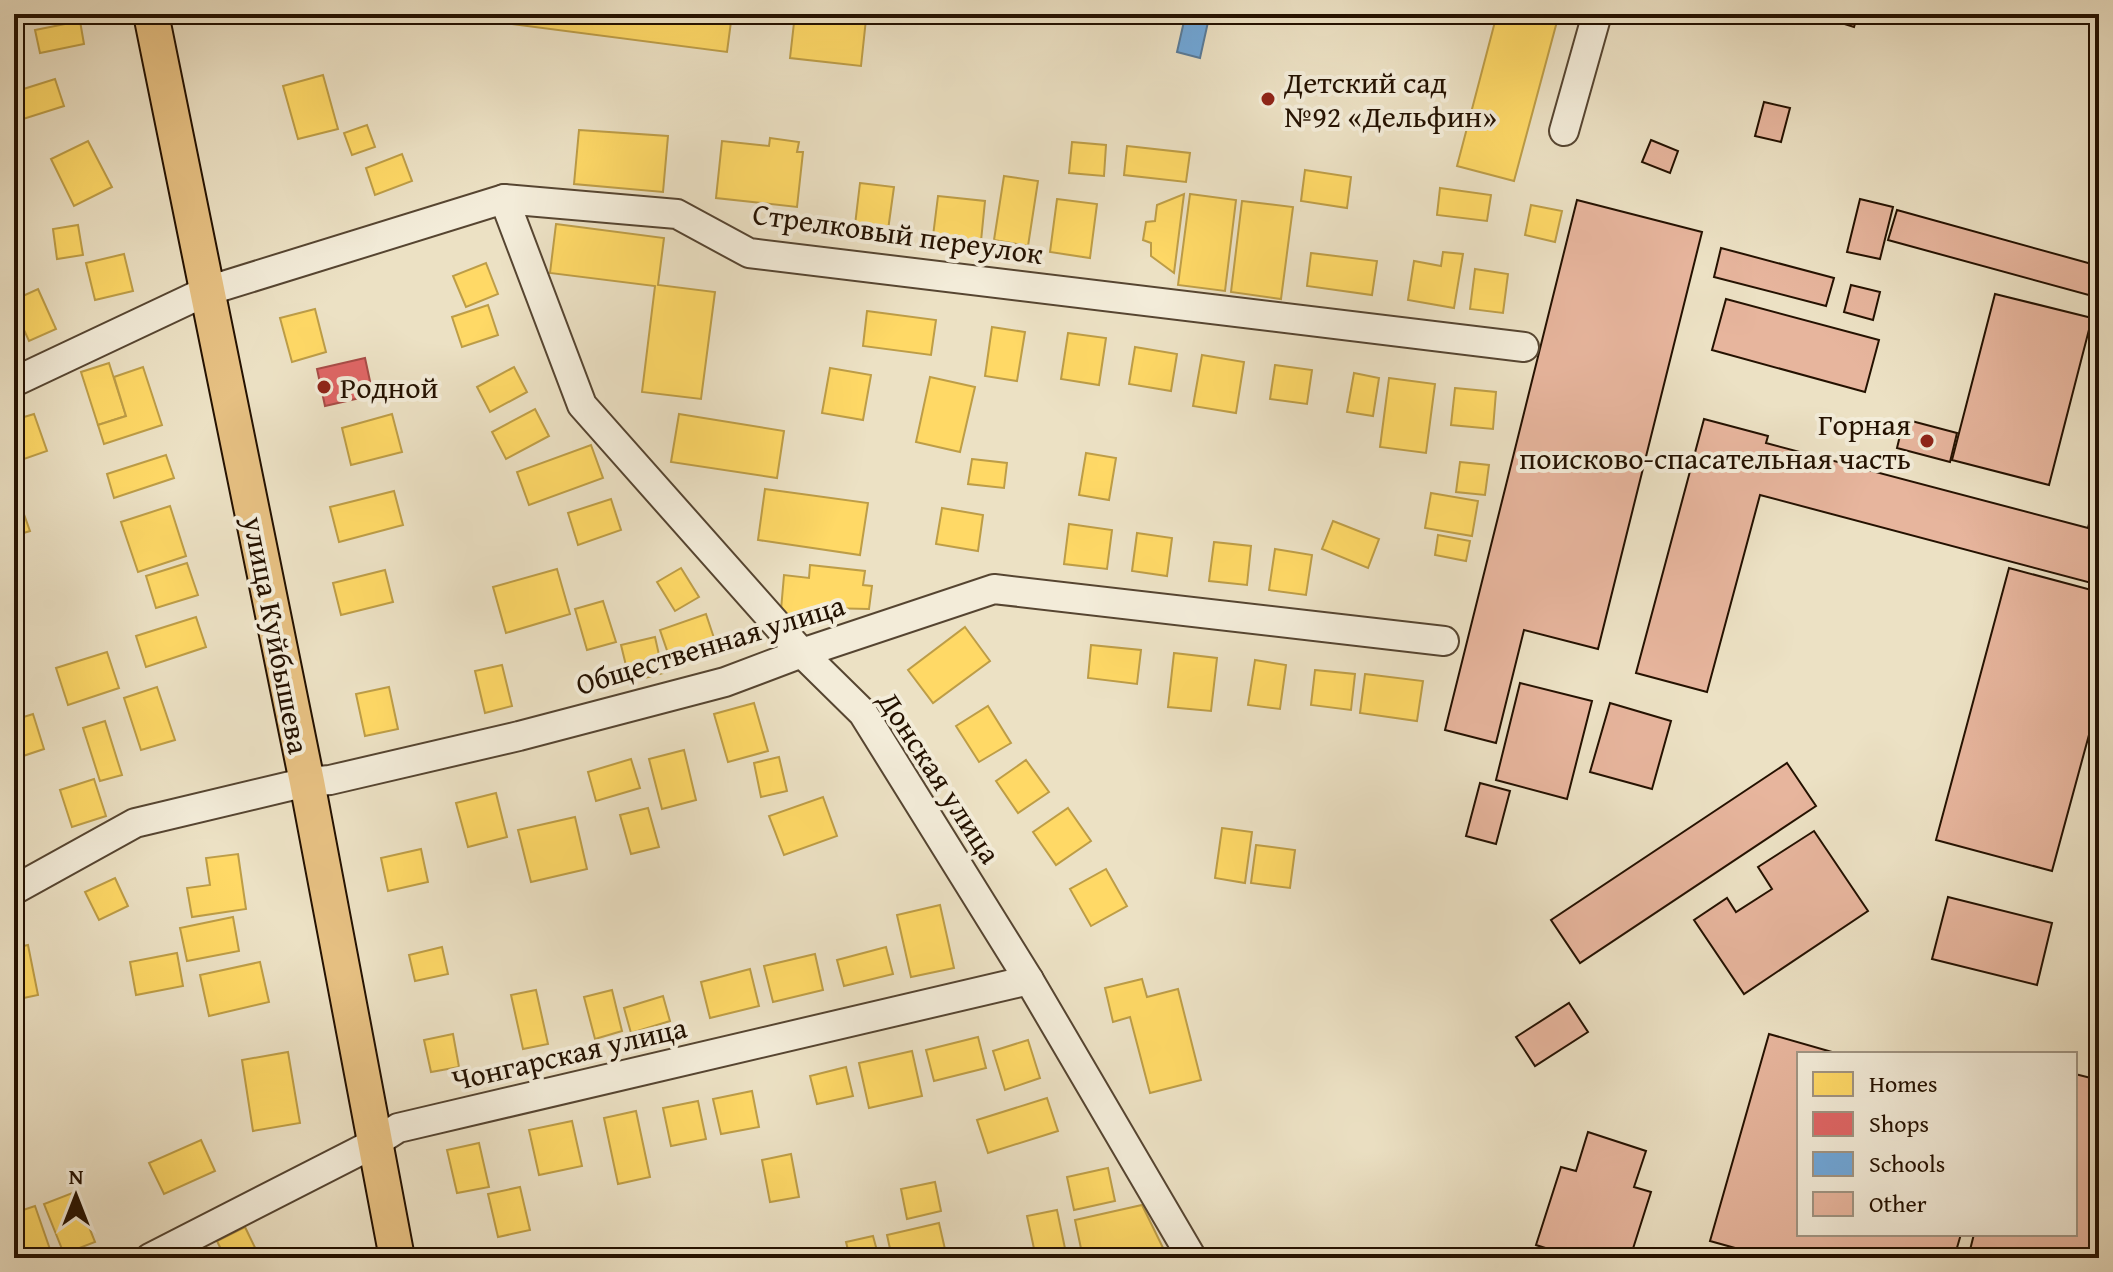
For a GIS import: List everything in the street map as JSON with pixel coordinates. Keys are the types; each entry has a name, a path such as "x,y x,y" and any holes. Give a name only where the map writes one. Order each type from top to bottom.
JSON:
{"main road":[{"name":"улица Куйбышева","path":"151,14 307,782 373,1144 397,1258"}],"street":[{"path":"1564,131 1597,14"},
{"name":"Стрелковый переулок","path":"14,382 207,291 504,199 677,214 749,253 1524,347"},
{"name":"Донская улица","path":"504,199 582,405 802,653 863,713 1029,980 1192,1258"},
{"name":"Общественная улица","path":"14,890 135,823 534,733 725,682 994,589 1444,641"},
{"name":"Чонгарская улица","path":"150,1258 373,1144 398,1128 1029,980"}],"building: Homes":[{"path":"14,14 52,14 16,22"},
{"path":"213,14 250,14 215,23"},
{"path":"490,14 732,14 727,52 489,21"},
{"path":"795,14 866,19 861,66 790,58"},
{"path":"1497,14 1559,14 1514,181 1457,166"},
{"path":"80,21 84,44 40,53 35,30"},
{"path":"323,75 338,129 298,139 283,86"},
{"path":"55,79 64,106 20,120 14,92"},
{"path":"367,125 375,147 352,155 344,133"},
{"path":"579,130 668,136 663,192 574,184"},
{"path":"770,138 799,142 797,152 803,152 797,207 716,198 722,141 769,146"},
{"path":"88,141 112,187 74,206 51,159"},
{"path":"1072,142 1106,145 1104,176 1069,173"},
{"path":"1127,146 1190,153 1186,182 1124,175"},
{"path":"402,154 412,181 375,195 366,168"},
{"path":"1305,170 1351,177 1347,208 1301,201"},
{"path":"1004,176 1038,181 1028,246 994,240"},
{"path":"860,183 894,187 888,230 855,225"},
{"path":"1440,188 1491,195 1487,221 1437,215"},
{"path":"1184,194 1174,273 1151,256 1151,243 1143,240 1146,222 1155,221 1157,205"},
{"path":"1190,194 1236,200 1225,291 1178,285"},
{"path":"938,196 985,201 981,241 933,236"},
{"path":"1057,199 1097,204 1090,258 1050,252"},
{"path":"1242,201 1293,207 1281,299 1231,292"},
{"path":"1531,205 1562,211 1555,242 1525,235"},
{"path":"556,224 664,238 658,285 715,292 701,399 642,392 655,286 550,273"},
{"path":"78,225 83,255 57,259 53,229"},
{"path":"1443,252 1463,254 1454,308 1408,300 1414,261 1441,266"},
{"path":"1311,253 1377,261 1372,295 1307,286"},
{"path":"124,254 133,291 95,300 86,263"},
{"path":"486,263 498,294 466,307 453,276"},
{"path":"1475,269 1508,274 1503,313 1470,309"},
{"path":"38,289 56,329 29,341 14,308 14,300"},
{"path":"488,305 498,335 462,347 452,317"},
{"path":"315,309 326,352 292,362 280,318"},
{"path":"867,311 936,320 931,355 863,346"},
{"path":"992,327 1025,332 1017,381 985,376"},
{"path":"1068,333 1106,338 1099,385 1061,379"},
{"path":"1135,347 1177,354 1171,391 1129,384"},
{"path":"1202,355 1244,362 1236,413 1193,406"},
{"path":"109,363 126,416 98,425 81,372"},
{"path":"1275,365 1312,370 1307,404 1270,399"},
{"path":"143,367 162,425 104,444 98,425 126,416 114,377"},
{"path":"514,367 527,392 490,412 477,387"},
{"path":"830,368 871,375 863,420 822,413"},
{"path":"1354,373 1379,378 1373,416 1347,412"},
{"path":"930,377 975,387 960,452 916,442"},
{"path":"1389,378 1435,384 1426,453 1380,447"},
{"path":"1455,388 1496,392 1493,429 1451,425"},
{"path":"535,409 549,436 506,459 492,432"},
{"path":"34,414 47,451 24,459 14,420"},
{"path":"392,414 402,452 351,465 342,428"},
{"path":"679,414 784,431 777,478 671,462"},
{"path":"591,445 603,478 529,505 517,472"},
{"path":"1086,453 1116,458 1109,500 1079,495"},
{"path":"166,455 174,478 114,498 107,474"},
{"path":"972,459 1007,463 1004,488 968,484"},
{"path":"1460,462 1489,465 1485,495 1456,492"},
{"path":"765,489 868,503 860,555 758,540"},
{"path":"394,491 403,525 339,542 330,507"},
{"path":"1431,493 1478,501 1472,536 1425,528"},
{"path":"611,499 621,530 578,545 568,513"},
{"path":"21,506 30,531 14,536 14,508"},
{"path":"170,506 186,556 138,572 121,522"},
{"path":"942,508 983,515 978,551 936,544"},
{"path":"1333,521 1379,539 1368,568 1322,549"},
{"path":"1069,524 1112,530 1107,569 1064,564"},
{"path":"1137,533 1172,538 1167,576 1132,571"},
{"path":"1438,535 1470,541 1466,561 1435,555"},
{"path":"1214,542 1251,546 1247,585 1209,581"},
{"path":"1275,549 1312,555 1306,595 1269,590"},
{"path":"187,563 198,595 156,608 146,576"},
{"path":"810,565 865,571 863,585 872,586 869,609 825,608 824,619 807,617 806,627 795,626 781,610 784,575 809,578"},
{"path":"681,568 699,597 675,611 657,582"},
{"path":"557,569 570,614 506,633 493,587"},
{"path":"385,570 393,602 341,615 333,583"},
{"path":"603,601 616,642 587,650 575,609"},
{"path":"706,614 718,650 672,665 660,630"},
{"path":"196,617 206,647 146,667 136,636"},
{"path":"965,627 990,661 933,703 908,670"},
{"path":"655,637 663,673 630,682 621,645"},
{"path":"1091,645 1141,650 1137,684 1088,678"},
{"path":"107,652 119,688 68,705 56,668"},
{"path":"1174,653 1217,658 1211,711 1168,707"},
{"path":"1255,660 1286,665 1280,709 1248,705"},
{"path":"502,665 512,706 485,713 475,671"},
{"path":"1315,670 1355,674 1351,710 1311,705"},
{"path":"1365,674 1423,681 1417,721 1360,713"},
{"path":"157,687 175,740 141,750 124,698"},
{"path":"389,687 398,729 365,736 356,694"},
{"path":"754,703 768,751 728,762 714,714"},
{"path":"988,706 1011,743 979,762 956,726"},
{"path":"33,714 44,749 14,759 14,720"},
{"path":"105,721 122,775 100,781 83,728"},
{"path":"684,750 696,800 662,809 649,759"},
{"path":"779,757 787,791 761,797 754,763"},
{"path":"631,759 640,788 596,801 588,772"},
{"path":"1026,760 1049,792 1018,813 996,781"},
{"path":"94,779 106,816 72,827 60,790"},
{"path":"496,793 507,837 468,847 456,803"},
{"path":"823,797 837,836 784,855 769,816"},
{"path":"648,808 659,847 631,854 620,815"},
{"path":"1068,808 1091,841 1056,865 1033,832"},
{"path":"575,817 587,869 531,882 518,830"},
{"path":"1222,828 1252,832 1245,883 1215,878"},
{"path":"1256,845 1295,850 1290,888 1251,883"},
{"path":"421,849 428,882 388,891 381,858"},
{"path":"238,854 246,909 192,917 187,888 210,885 206,858"},
{"path":"1106,869 1127,906 1091,926 1070,889"},
{"path":"115,878 128,906 99,920 85,892"},
{"path":"940,905 954,968 911,977 897,915"},
{"path":"233,917 239,951 187,961 180,928"},
{"path":"28,945 38,995 14,1000 14,948"},
{"path":"442,947 448,974 415,981 409,955"},
{"path":"886,947 893,974 844,986 837,960"},
{"path":"177,953 183,986 136,995 130,962"},
{"path":"815,954 823,990 773,1002 764,966"},
{"path":"260,962 269,1002 209,1016 200,975"},
{"path":"750,969 759,1006 710,1018 701,982"},
{"path":"1142,979 1147,997 1178,989 1201,1080 1150,1093 1130,1017 1113,1022 1105,988"},
{"path":"536,990 548,1044 523,1049 511,995"},
{"path":"612,990 622,1031 595,1039 584,997"},
{"path":"663,996 670,1021 631,1033 624,1008"},
{"path":"453,1034 459,1067 431,1072 424,1040"},
{"path":"978,1037 986,1068 934,1081 926,1050"},
{"path":"1028,1040 1040,1078 1005,1090 993,1051"},
{"path":"912,1051 922,1096 869,1108 859,1063"},
{"path":"288,1052 300,1123 253,1131 242,1060"},
{"path":"846,1067 853,1096 817,1104 810,1076"},
{"path":"752,1091 759,1127 721,1134 713,1099"},
{"path":"1047,1098 1058,1131 988,1153 977,1120"},
{"path":"698,1101 706,1139 671,1146 663,1108"},
{"path":"636,1111 650,1177 618,1184 604,1118"},
{"path":"572,1121 582,1166 539,1175 529,1130"},
{"path":"201,1140 215,1171 164,1194 149,1163"},
{"path":"479,1143 489,1187 457,1193 447,1150"},
{"path":"791,1154 799,1197 770,1202 762,1160"},
{"path":"1108,1168 1115,1201 1074,1210 1067,1177"},
{"path":"935,1182 941,1211 907,1219 901,1189"},
{"path":"520,1187 530,1230 498,1237 488,1194"},
{"path":"75,1192 95,1242 64,1254 44,1204"},
{"path":"1142,1205 1168,1258 1083,1258 1075,1220"},
{"path":"35,1206 53,1258 16,1258 14,1213"},
{"path":"1057,1210 1067,1258 1036,1258 1027,1216"},
{"path":"939,1223 947,1258 892,1258 887,1235"},
{"path":"245,1227 260,1258 225,1258 217,1241"},
{"path":"873,1236 879,1258 850,1258 846,1242"}],"building: Shops":[{"path":"365,358 373,395 325,406 317,369"}],"building: Schools":[{"path":"1185,17 1208,22 1200,58 1177,52"}],"building: Other":[{"path":"1834,14 1858,14 1854,27 1832,20"},
{"path":"1764,102 1790,108 1781,142 1755,136"},
{"path":"1651,140 1678,151 1670,173 1642,162"},
{"path":"1860,199 1893,207 1880,259 1847,252"},
{"path":"1577,200 1702,232 1598,649 1524,630 1496,743 1445,730"},
{"path":"1897,210 2099,266 2096,297 1888,240"},
{"path":"1721,248 1834,278 1826,306 1714,277"},
{"path":"1851,285 1880,292 1873,320 1844,312"},
{"path":"1995,294 2092,318 2049,485 1952,460"},
{"path":"1726,299 1879,340 1865,392 1712,350"},
{"path":"1704,419 1768,436 1766,443 2088,528 2092,512 2099,514 2099,585 1760,495 1707,692 1636,673"},
{"name":"Горная поисково-спасательная часть","path":"1904,419 1957,433 1950,462 1897,448"},
{"path":"2009,568 2099,592 2099,698 2052,871 1936,840"},
{"path":"1520,683 1592,701 1567,799 1496,780"},
{"path":"1610,703 1671,721 1652,789 1590,772"},
{"path":"1787,763 1816,806 1580,963 1551,920"},
{"path":"1480,783 1510,791 1496,844 1466,836"},
{"path":"1814,831 1868,911 1744,994 1694,920 1727,898 1736,912 1772,889 1758,867"},
{"path":"1948,897 2052,923 2037,985 1932,959"},
{"path":"1569,1003 1588,1032 1535,1066 1516,1037"},
{"path":"1769,1034 1832,1052 1797,1052 1797,1236 1960,1236 1954,1258 1771,1258 1710,1241"},
{"path":"2077,1074 2099,1080 2099,1258 1968,1258 1974,1236 2077,1236"},
{"path":"1588,1132 1646,1151 1634,1187 1651,1192 1630,1258 1577,1258 1536,1245 1561,1167 1576,1171"}],"place":[{"name":"Детский сад №92 «Дельфин»","path":"1268,99"},
{"name":"Родной","path":"324,387"},
{"name":"Горная поисково-спасательная часть","path":"1927,441"}]}
